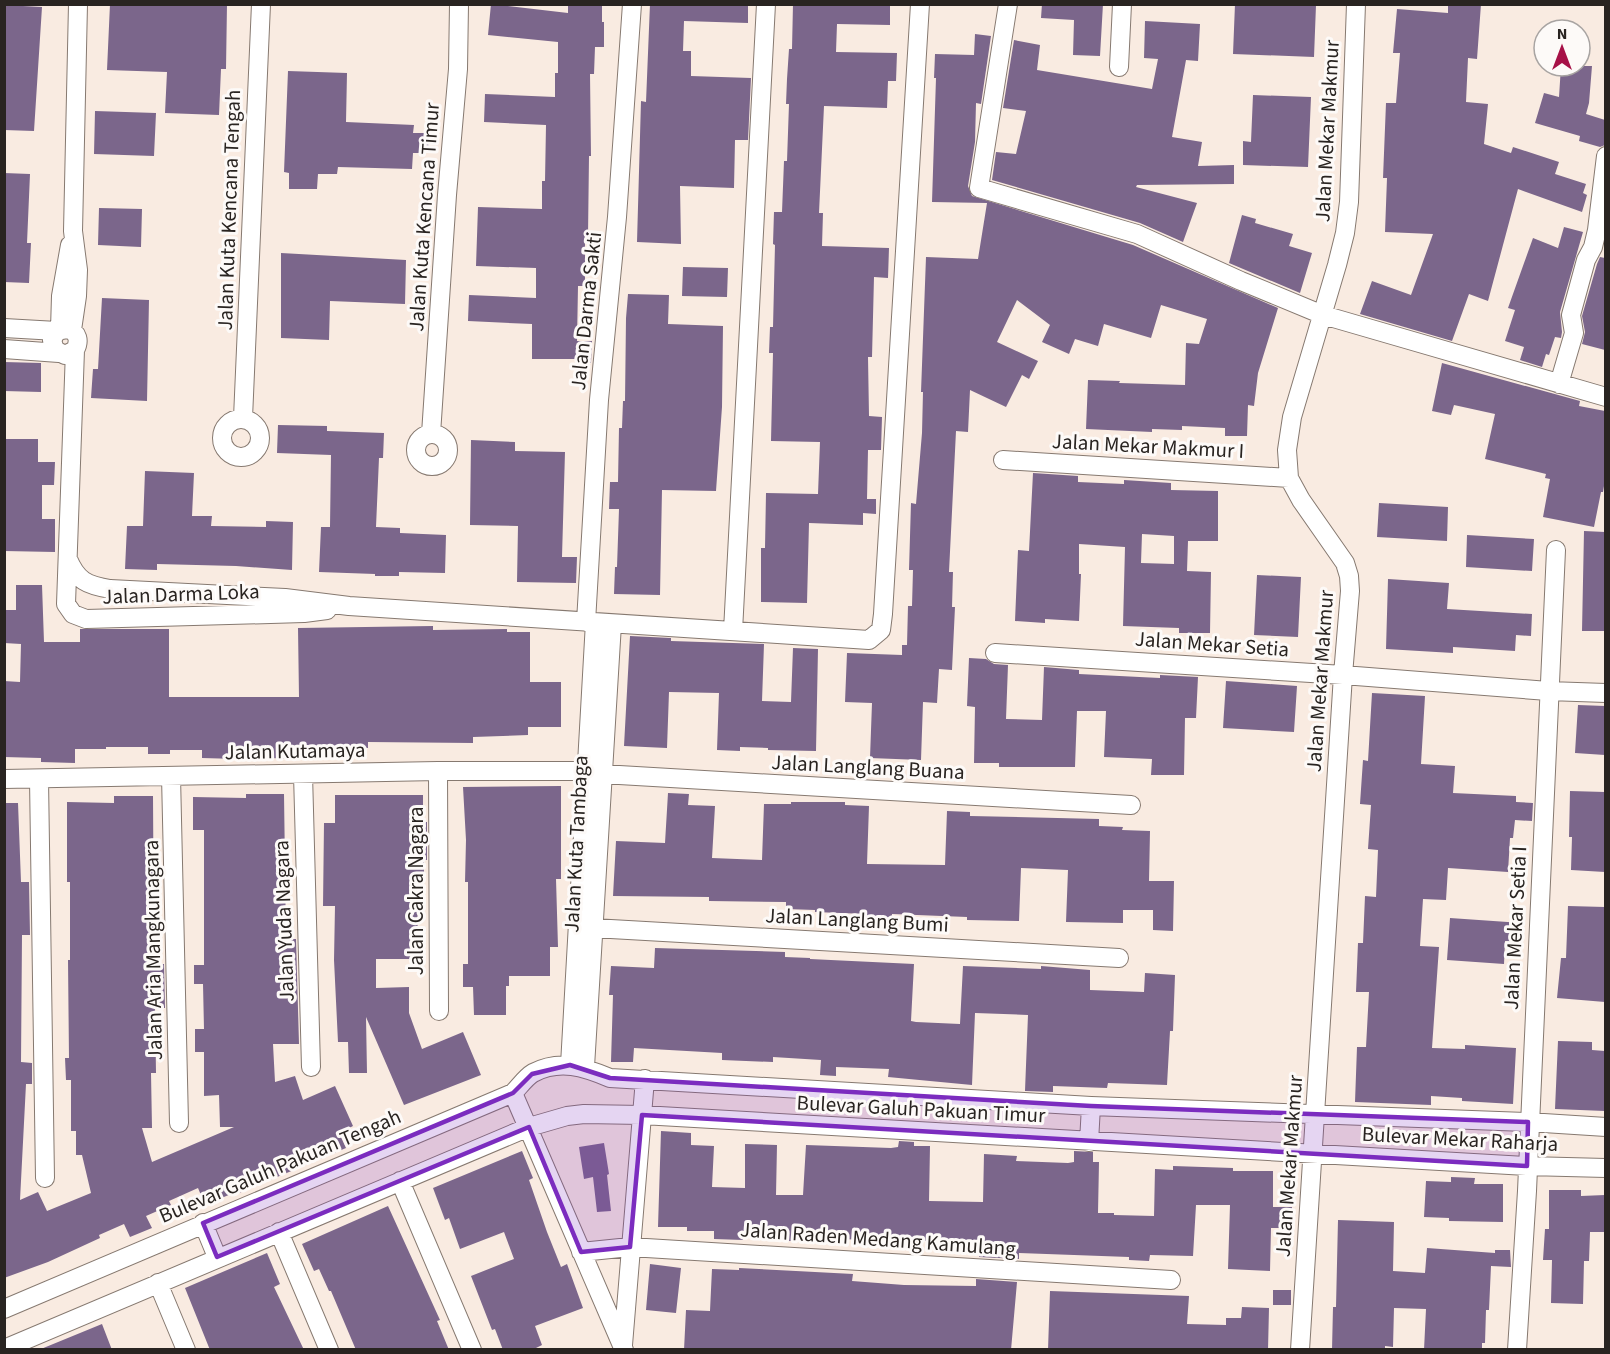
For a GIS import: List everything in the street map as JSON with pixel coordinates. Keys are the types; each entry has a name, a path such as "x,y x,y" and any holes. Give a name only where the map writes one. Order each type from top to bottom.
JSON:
{"street":[{"path":"4,328 63,330 77,296 78,270 73,231 78,4"},
{"name":"Jalan Kuta Kencana Tengah","path":"243,418 261,4"},
{"name":"Jalan Kuta Kencana Timur","path":"431,434 458,69 459,4"},
{"name":"Jalan Darma Sakti","path":"598,622 599,400 617,217 632,4"},
{"path":"733,631 766,4"},
{"name":"Jalan Darma Loka","path":"68,559 73,571 87,585 110,589 285,598 349,606 869,640 881,630 886,578 920,4"},
{"path":"1008,4 979,188 1137,234 1323,315 1605,397"},
{"path":"1119,67 1122,4"},
{"name":"Jalan Mekar Makmur","path":"1300,1350 1350,591 1345,563 1301,500 1289,478 1287,450 1292,417 1345,233 1349,202 1356,4"},
{"path":"1559,384 1574,333 1571,315 1597,230 1605,156"},
{"name":"Jalan Darma Loka","path":"63,330 52,340 55,350 67,352 68,559 66,604 73,614 86,619 304,613 349,606"},
{"path":"4,349 67,352"},
{"name":"Jalan Mekar Makmur I","path":"1004,460 1289,478"},
{"name":"Jalan Mekar Setia I","path":"1517,1350 1527,1191 1528,1122 1556,550"},
{"name":"Jalan Kuta Tambaga","path":"578,1066 593,928 598,622"},
{"name":"Jalan Mekar Setia","path":"995,653 1605,693"},
{"name":"Jalan Kutamaya","path":"4,779 438,771 594,773"},
{"name":"Jalan Cakra Nagara","path":"438,771 439,1011"},
{"name":"Jalan Kuta Tambaga","path":"578,1066 594,773"},
{"name":"Jalan Langlang Buana","path":"594,773 1131,805"},
{"name":"Jalan Yuda Nagara","path":"303,774 311,1067"},
{"name":"Jalan Aria Mangkunagara","path":"171,776 179,1123"},
{"path":"39,779 45,1178"},
{"name":"Jalan Langlang Bumi","path":"593,928 1119,958"},
{"name":"Bulevar Galuh Pakuan Tengah","path":"4,1309 513,1093 532,1074 553,1066 578,1066"},
{"name":"Bulevar Galuh Pakuan Timur","path":"578,1066 610,1078 1091,1106 1315,1115"},
{"path":"623,1348 645,1079"},
{"path":"513,1093 623,1348"},
{"path":"1089,1142 1091,1106"},
{"name":"Bulevar Galuh Pakuan Timur","path":"529,1127 567,1116 584,1114 642,1115 1312,1154"},
{"name":"Bulevar Mekar Raharja","path":"1315,1115 1528,1122 1605,1127"},
{"path":"4,1348 35,1343 217,1257 529,1127"},
{"name":"Bulevar Mekar Raharja","path":"1312,1154 1605,1168"},
{"path":"400,1181 472,1350"},
{"path":"203,1223 217,1257"},
{"path":"279,1232 329,1350"},
{"name":"Jalan Raden Medang Kamulang","path":"581,1252 630,1247 1171,1280"},
{"path":"158,1283 186,1350"}],"highlighted area":[{"path":"570,1065 610,1078 1091,1106 1528,1122 1527,1166 642,1115 630,1247 581,1252 529,1127 217,1257 203,1223 513,1093 532,1074"}],"building":[{"path":"110,4 227,4 226,69 221,69 219,115 165,113 167,72 107,70"},
{"path":"491,4 568,13 568,4 602,4 604,47 595,47 594,74 590,74 591,156 589,156 588,236 585,236 585,286 578,286 577,341 592,341 591,363 576,363 576,359 532,359 532,324 468,321 469,295 536,298 536,268 476,266 478,207 542,209 542,181 545,181 546,125 484,122 485,94 555,97 555,73 558,73 558,42 488,35"},
{"path":"650,4 748,4 748,23 684,21 683,51 691,51 691,76 751,78 748,140 735,140 734,188 680,186 681,244 637,242 641,101 646,102"},
{"path":"793,4 890,4 890,25 837,24 836,52 897,53 896,81 888,81 887,108 824,106 819,213 823,213 822,246 889,248 888,278 874,277 872,357 868,357 869,416 882,417 881,450 868,450 867,499 876,499 876,514 863,513 863,525 809,523 807,603 761,602 761,548 765,548 766,493 818,494 820,442 771,441 773,353 769,353 770,327 773,327 774,212 782,212 784,161 787,161 789,104 786,104 789,49 792,49"},
{"path":"1042,4 1103,4 1100,56 1073,55 1074,20 1041,18"},
{"path":"1235,4 1316,5 1314,57 1233,54"},
{"path":"1448,4 1481,4 1477,59 1468,58 1466,102 1488,104 1484,144 1511,153 1513,147 1559,162 1555,174 1586,184 1583,193 1587,195 1582,212 1518,189 1488,301 1469,294 1452,341 1360,314 1372,281 1411,295 1433,234 1385,232 1387,178 1383,178 1386,103 1396,103 1400,53 1393,53 1397,9 1448,13"},
{"path":"4,5 42,7 34,131 4,130"},
{"path":"1145,21 1200,24 1198,61 1186,60 1172,137 1202,142 1198,166 1234,165 1234,184 1137,185 1136,187 1197,203 1183,242 1140,223 992,180 996,152 1016,154 1026,111 1003,108 1014,40 1040,45 1037,70 1152,89 1158,59 1144,58"},
{"path":"975,34 991,36 981,104 976,103 975,142 968,186 972,196 1133,245 1278,308 1258,373 1254,406 1248,405 1247,436 1225,436 1225,428 1182,426 1182,430 1152,429 1152,432 1086,429 1088,380 1185,385 1186,343 1199,344 1207,319 1161,305 1151,338 1104,324 1098,346 1075,339 1069,354 1042,342 1050,325 1017,300 997,342 1038,361 1029,379 1022,375 1006,407 970,390 968,432 956,431 949,572 953,572 952,607 955,607 952,670 939,669 937,703 923,702 921,760 870,758 872,703 845,702 847,653 902,655 902,645 907,645 908,606 912,606 913,570 909,570 911,503 916,504 922,433 923,392 921,392 926,257 978,259 987,203 932,202 935,54 974,55"},
{"path":"288,71 347,73 346,122 414,125 413,133 429,133 428,153 413,153 412,169 338,167 337,174 318,174 317,189 289,189 289,173 284,172"},
{"path":"1560,78 1591,78 1586,114 1605,120 1605,145 1600,147 1579,141 1580,136 1535,123 1544,93 1559,97"},
{"path":"1253,95 1311,97 1308,167 1243,165 1243,141 1251,142"},
{"path":"95,111 156,113 154,156 94,154"},
{"path":"4,173 30,174 27,243 31,243 29,283 4,282"},
{"path":"99,208 142,209 141,247 98,245"},
{"path":"1242,215 1256,219 1255,223 1293,234 1289,246 1312,253 1300,293 1229,263"},
{"path":"1564,227 1583,232 1560,312 1561,338 1555,337 1542,367 1520,360 1524,347 1505,341 1515,310 1508,308 1533,238 1558,248"},
{"path":"281,253 406,260 405,304 330,301 329,340 281,338"},
{"path":"1600,257 1605,258 1605,350 1582,344 1585,332 1582,316"},
{"path":"683,267 728,268 727,297 682,296"},
{"path":"628,294 669,295 668,324 723,326 722,407 716,491 662,490 660,595 614,594 619,509 609,509 610,482 618,482 619,428 622,428 623,401 625,401"},
{"path":"102,298 149,300 147,401 91,398 93,369 98,369"},
{"path":"4,362 41,363 41,392 4,391"},
{"path":"1442,363 1580,401 1579,406 1605,411 1605,480 1594,527 1543,517 1550,479 1545,478 1546,474 1485,459 1495,414 1454,405 1451,415 1432,411"},
{"path":"278,425 327,426 327,431 384,433 383,458 379,458 376,527 400,528 400,533 446,535 445,573 399,572 399,576 375,576 375,574 319,572 321,527 330,527 331,455 277,453"},
{"path":"4,439 38,439 38,462 55,462 54,485 42,485 42,519 55,519 55,552 4,551"},
{"path":"471,440 515,442 515,451 565,452 562,557 577,557 576,583 517,582 518,526 470,525"},
{"path":"145,471 194,473 192,516 212,516 211,526 266,527 266,521 293,522 292,570 157,564 157,570 125,569 127,526 143,526"},
{"path":"1033,473 1078,476 1078,482 1124,484 1124,480 1171,483 1171,490 1218,491 1218,541 1188,541 1187,571 1211,572 1210,633 1179,633 1179,628 1123,626 1125,547 1079,544 1079,574 1081,574 1079,621 1045,619 1045,623 1015,621 1018,550 1029,551","holes":["1142,534 1174,536 1174,564 1141,563"]},
{"path":"1379,503 1448,507 1447,541 1377,537"},
{"path":"1584,531 1605,532 1605,631 1582,631"},
{"path":"1467,535 1534,539 1532,571 1466,567"},
{"path":"1257,575 1301,577 1298,637 1254,635"},
{"path":"1388,579 1449,583 1447,609 1532,614 1531,636 1516,635 1515,651 1453,647 1453,653 1386,649"},
{"path":"16,585 42,585 44,642 80,642 80,629 169,629 169,697 299,697 298,628 433,626 433,630 507,629 507,632 530,632 530,682 561,682 561,727 528,727 528,735 473,737 473,743 368,742 368,748 300,747 300,759 269,758 269,752 237,752 237,759 202,758 202,750 170,750 170,754 148,754 148,747 75,749 75,763 41,762 41,758 4,757 4,681 20,682 21,644 4,643 4,610 16,610"},
{"path":"630,636 671,638 671,641 764,644 762,701 791,702 793,648 818,649 816,751 740,747 740,751 717,750 719,693 669,692 667,748 624,746"},
{"path":"969,658 986,659 994,664 1008,665 1006,719 1042,720 1044,667 1079,670 1079,674 1160,678 1160,675 1198,677 1196,718 1185,718 1184,775 1151,775 1152,759 1104,757 1106,711 1077,711 1075,767 999,767 999,763 974,763 975,707 967,706"},
{"path":"1226,681 1297,686 1294,732 1223,728"},
{"path":"1372,693 1425,696 1421,764 1455,766 1453,793 1516,796 1516,802 1533,803 1532,821 1515,820 1513,838 1510,838 1508,872 1448,868 1446,900 1423,899 1420,946 1439,947 1432,1048 1465,1049 1465,1045 1516,1048 1513,1104 1462,1101 1462,1098 1431,1096 1431,1105 1355,1102 1357,1047 1366,1047 1369,992 1356,992 1358,943 1363,943 1365,896 1376,897 1378,850 1368,849 1371,805 1360,804 1363,760 1368,761"},
{"path":"1578,705 1605,706 1605,755 1575,753"},
{"path":"561,786 561,879 556,879 558,947 550,947 550,976 509,976 509,986 506,986 506,1015 474,1015 473,987 463,987 463,964 468,964 468,882 465,882 466,840 463,787"},
{"path":"1570,791 1605,792 1605,872 1571,870"},
{"path":"668,793 689,794 688,805 715,806 712,858 762,860 764,804 791,804 791,802 845,802 845,805 869,806 867,864 945,865 947,811 970,812 970,816 1099,819 1099,826 1150,831 1149,881 1174,881 1173,931 1153,930 1153,910 1123,910 1123,923 1066,922 1068,870 1021,868 1019,921 967,920 967,917 892,914 892,919 866,918 866,914 786,909 786,902 709,901 709,897 613,896 616,841 665,843"},
{"path":"246,794 284,794 286,939 296,939 299,1044 273,1044 275,1082 295,1076 303,1100 335,1086 353,1126 339,1133 346,1148 205,1205 198,1188 169,1201 171,1205 146,1216 152,1228 130,1237 124,1224 48,1262 4,1278 4,803 18,803 21,882 29,882 30,935 22,935 21,1062 32,1063 32,1084 26,1084 20,1200 38,1192 47,1211 91,1193 82,1155 76,1155 76,1131 71,1131 71,1080 66,1080 65,1058 69,1058 68,960 70,960 67,802 114,803 114,796 153,796 154,964 164,964 165,1008 155,1008 156,1073 151,1073 152,1128 142,1128 152,1162 234,1127 220,1127 219,1095 204,1096 204,1052 195,1052 195,1029 204,1029 203,984 194,984 194,965 204,965 204,830 193,830 193,797 246,798"},
{"path":"335,795 423,795 423,822 427,822 427,860 424,860 424,879 417,879 418,959 376,959 376,988 409,987 409,1013 422,1049 463,1032 481,1075 404,1105 366,1017 367,1073 349,1073 348,1042 338,1042 334,960 335,906 323,906 324,823 335,823"},
{"path":"1568,906 1605,907 1605,1002 1557,998 1561,958 1566,958"},
{"path":"1450,918 1522,923 1521,942 1505,941 1504,964 1447,960"},
{"path":"655,948 785,952 785,957 914,964 911,1021 916,1022 960,1024 963,966 1041,969 1041,966 1090,970 1090,990 1144,992 1145,973 1175,975 1173,1031 1170,1031 1167,1085 1108,1083 1107,1088 1053,1086 1053,1092 1025,1091 1028,1015 975,1013 972,1085 888,1077 889,1069 836,1067 836,1076 820,1075 821,1060 773,1057 773,1062 722,1060 722,1053 634,1048 633,1062 611,1062 613,995 609,995 611,966 654,968"},
{"path":"1558,1041 1592,1042 1592,1050 1605,1051 1605,1111 1555,1109"},
{"path":"661,1131 691,1133 691,1145 714,1146 712,1187 745,1188 745,1144 777,1145 776,1195 803,1195 806,1145 891,1148 898,1147 899,1141 914,1142 914,1146 930,1146 929,1201 983,1202 984,1154 1017,1156 1016,1161 1068,1163 1074,1162 1074,1151 1093,1152 1093,1162 1099,1162 1098,1213 1114,1213 1114,1215 1154,1216 1155,1169 1173,1170 1173,1166 1233,1168 1233,1171 1273,1171 1273,1207 1292,1207 1291,1228 1271,1228 1270,1271 1228,1269 1230,1205 1196,1205 1193,1256 1150,1255 1149,1261 1129,1260 1129,1257 1019,1253 1019,1259 979,1257 977,1250 938,1250 938,1241 828,1239 828,1236 798,1235 798,1241 772,1241 772,1237 743,1237 743,1240 714,1239 714,1231 687,1231 687,1227 658,1227"},
{"path":"604,1143 611,1211 597,1212 593,1177 584,1179 579,1147"},
{"path":"522,1151 533,1178 529,1180 547,1232 561,1267 567,1264 583,1308 535,1326 542,1345 532,1350 503,1350 495,1329 492,1330 471,1276 514,1259 504,1232 460,1249 449,1218 445,1220 433,1188"},
{"path":"1451,1177 1475,1178 1474,1184 1503,1184 1503,1222 1449,1221 1449,1218 1424,1217 1426,1181 1451,1182"},
{"path":"1549,1190 1581,1190 1581,1196 1605,1195 1605,1232 1590,1232 1589,1261 1584,1261 1583,1304 1551,1303 1552,1260 1543,1260 1545,1229 1549,1229"},
{"path":"388,1206 440,1320 437,1321 449,1350 356,1350 331,1291 319,1269 314,1271 302,1244"},
{"path":"1338,1220 1394,1222 1393,1271 1425,1273 1427,1248 1495,1253 1495,1250 1510,1250 1511,1267 1491,1266 1489,1310 1486,1310 1485,1343 1482,1343 1482,1350 1424,1350 1426,1309 1394,1308 1393,1347 1385,1346 1385,1350 1332,1350 1333,1307 1336,1307"},
{"path":"267,1253 280,1284 274,1287 304,1350 210,1350 185,1288"},
{"path":"650,1264 681,1268 676,1313 646,1310"},
{"path":"739,1268 853,1274 852,1281 904,1285 976,1286 976,1279 1017,1282 1011,1350 684,1350 686,1310 710,1311 712,1269 739,1270"},
{"path":"1273,1290 1291,1290 1291,1305 1273,1305"},
{"path":"1050,1291 1189,1296 1187,1324 1226,1325 1226,1318 1241,1318 1242,1307 1269,1308 1268,1350 1048,1350"},
{"path":"102,1324 112,1350 41,1350 41,1349"}]}
